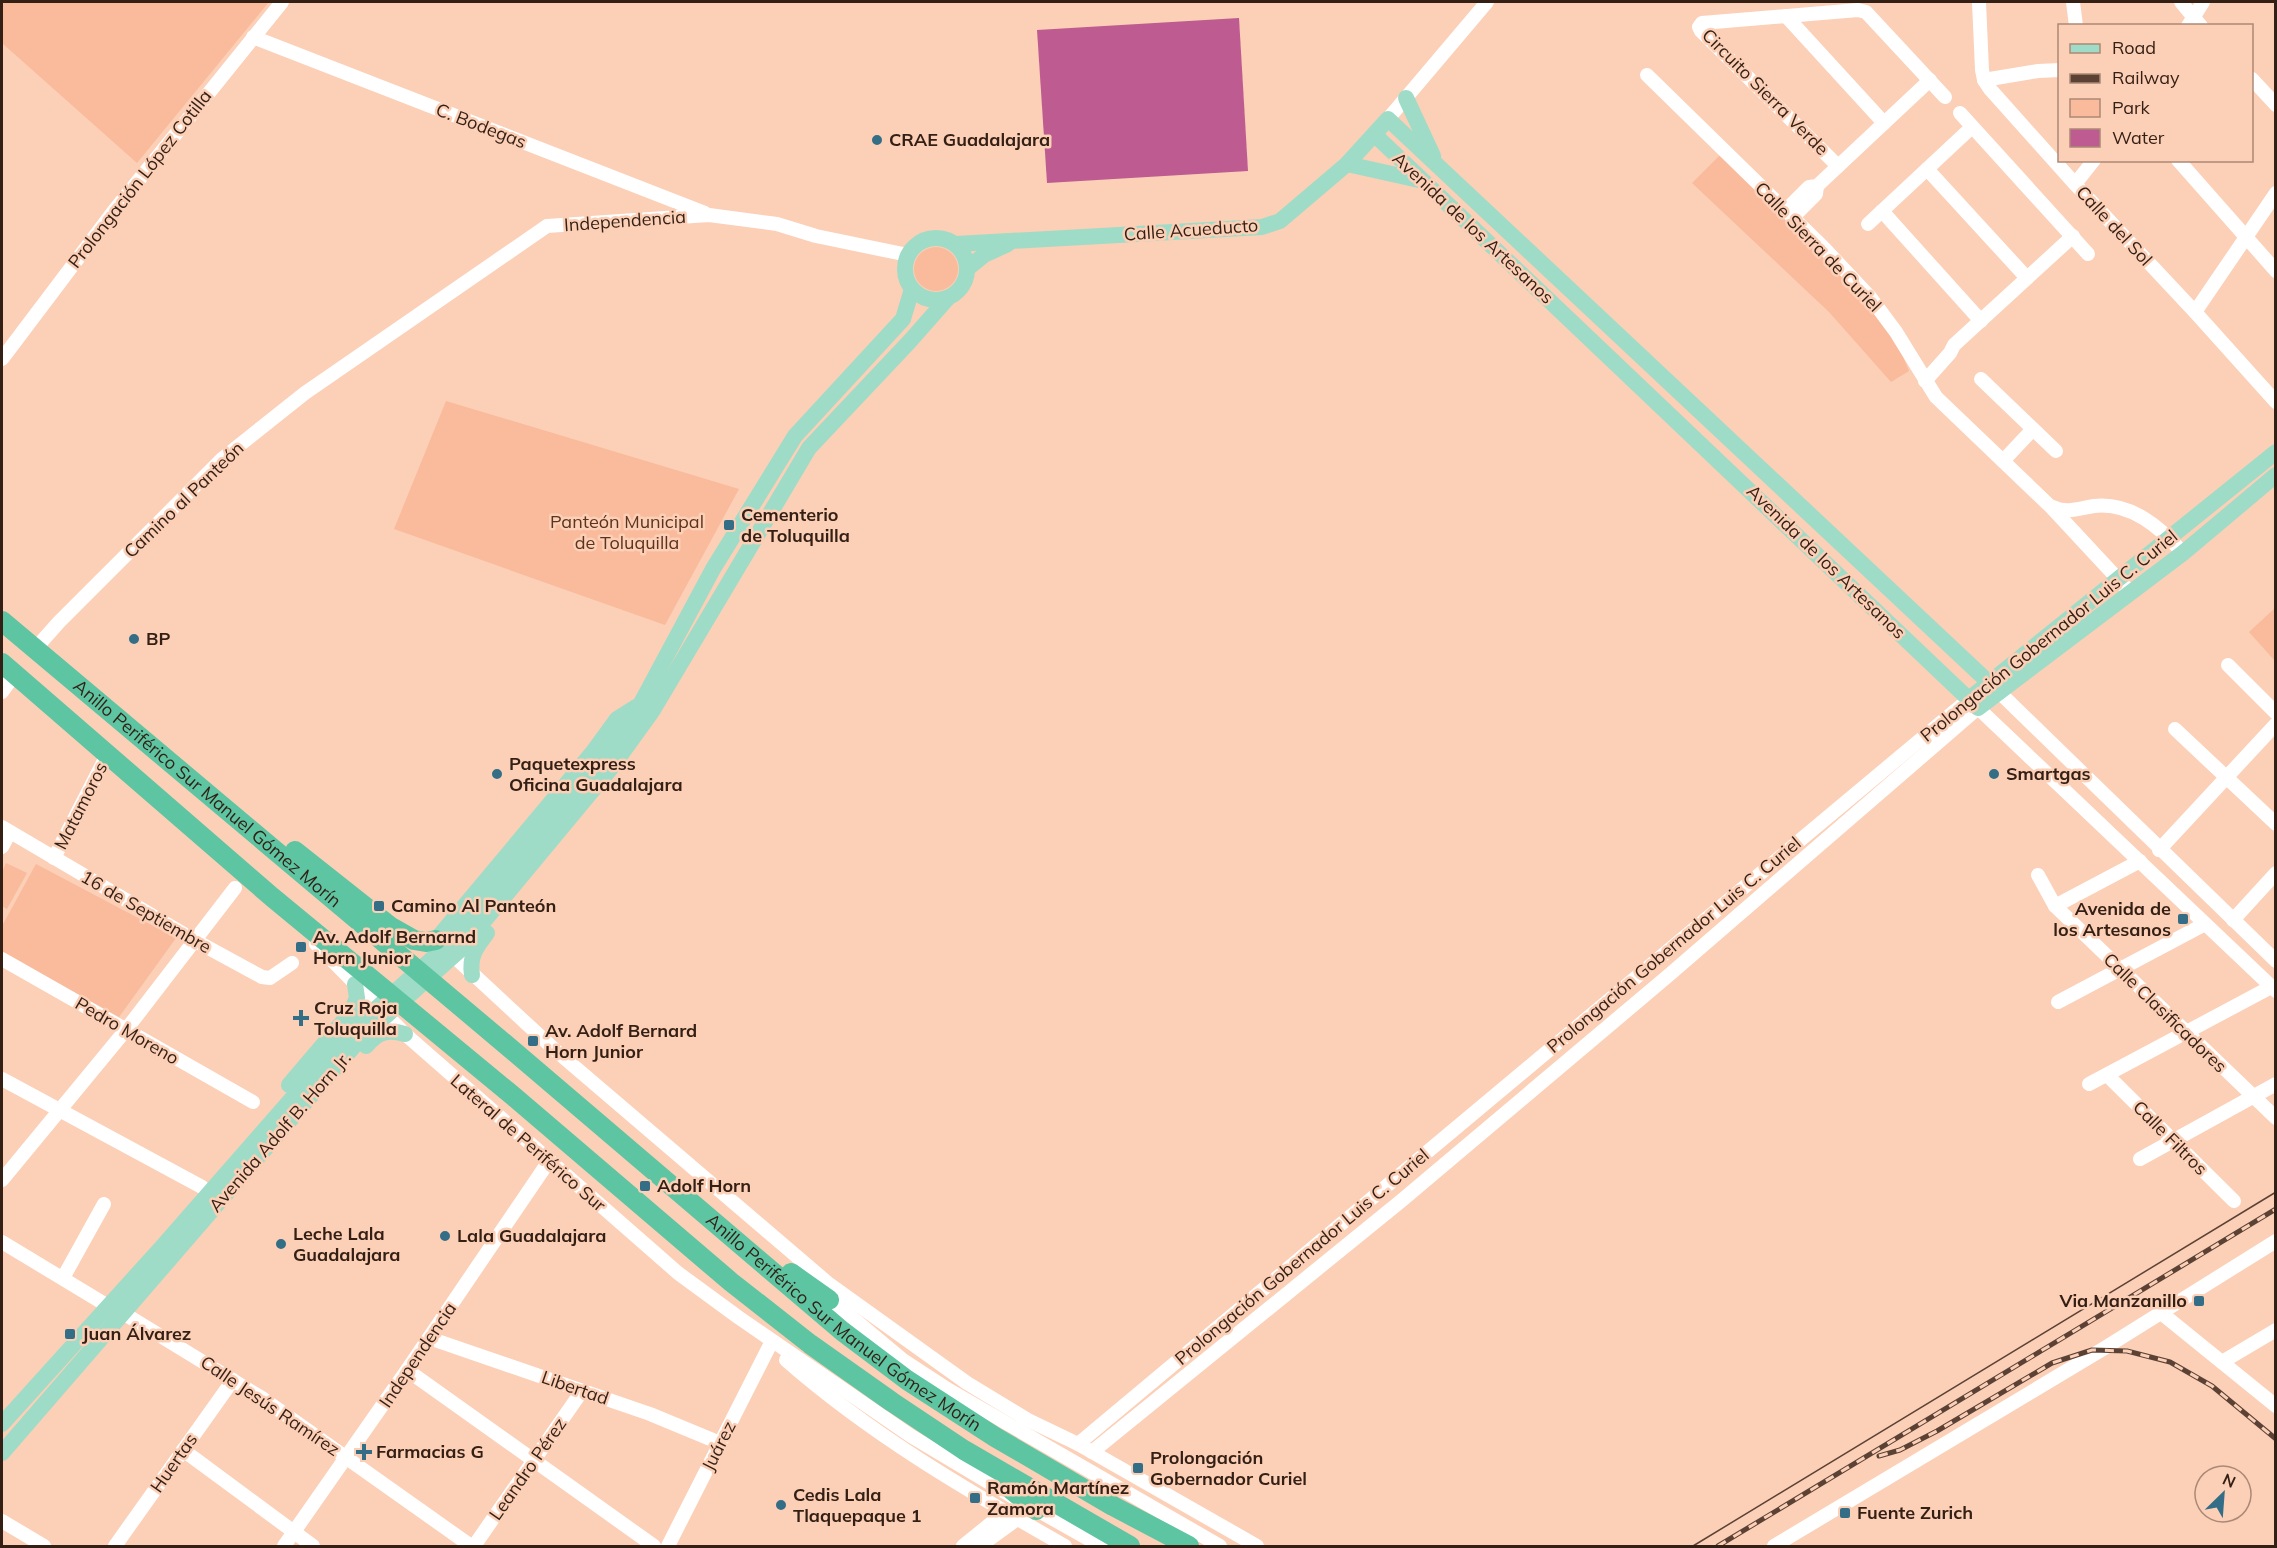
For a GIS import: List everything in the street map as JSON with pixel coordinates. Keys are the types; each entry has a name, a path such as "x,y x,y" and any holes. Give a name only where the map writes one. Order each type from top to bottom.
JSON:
{"highway":[{"name":"Anillo Periférico Sur Manuel Gómez Morín","path":"2,621 842,1331 907,1380 1004,1443 1113,1506 1189,1546"},
{"name":"Anillo Periférico Sur Manuel Gómez Morín","path":"8,668 272,897 512,1095 731,1282 810,1344 964,1450 1130,1546"},
{"path":"161,755 220,792 391,927 414,940 426,942 436,940"},
{"path":"693,1204 829,1300"},
{"path":"964,1450 1036,1510"}],"main road":[{"path":"1406,98 1437,165"},
{"name":"Calle Acueducto","path":"956,244 1262,227 1281,221 1347,164 1388,119"},
{"name":"Avenida de los Artesanos","path":"1388,119 1995,687"},
{"name":"Avenida de los Artesanos","path":"1374,135 1973,704"},
{"path":"1347,164 1421,180"},
{"path":"929,238 948,240 956,244 962,251 968,267 963,286 947,298 928,299 912,289 905,273 908,255 913,247 929,238"},
{"name":"Calle Acueducto","path":"968,267 984,255 1015,240"},
{"path":"1534,285 1550,271"},
{"name":"Avenida Adolf B. Horn Jr.","path":"646,707 713,569 795,436 903,319 912,289"},
{"name":"Avenida Adolf B. Horn Jr.","path":"2,1453 119,1310 301,1098 352,1030 484,912 612,767 646,707 809,448 910,341 947,298"},
{"path":"1627,374 1642,356"},
{"name":"Prolongación Gobernador Luis C. Curiel","path":"1995,687 2118,579 2276,452"},
{"name":"Prolongación Gobernador Luis C. Curiel","path":"1973,704 2131,593 2276,475"},
{"path":"436,940 617,719 646,707 644,738 481,940 471,957 472,975"},
{"path":"455,919 465,934 481,940"},
{"path":"133,1279 136,1267 150,1248 355,1005 357,998 355,984"},
{"path":"330,1036 345,1031 354,1036 359,1047 357,1057"},
{"path":"119,1310 173,1267 323,1095 381,1033 388,1031 405,1034"},
{"path":"298,1074 323,1095"},
{"name":"Avenida Adolf B. Horn Jr.","path":"2,1424 119,1310 133,1279 301,1098"}],"street":[{"name":"Prolongación López Cotilla","path":"2,359 113,212 282,2"},
{"name":"Calle Acueducto","path":"1388,119 1487,2"},
{"path":"1979,2 1984,80 2058,70"},
{"path":"2073,2 2076,24"},
{"path":"2181,2 2194,23"},
{"path":"2194,23 2203,2"},
{"name":"Circuito Sierra Verde","path":"1838,166 1699,27 1702,23 1858,10 1866,12 1945,97"},
{"path":"1786,16 1884,123"},
{"name":"C. Bodegas","path":"253,37 709,215"},
{"name":"Calle Sierra de Curiel","path":"1647,75 1789,213 1870,297 1896,332 1936,398 2051,507 2131,593"},
{"name":"Circuito Sierra Verde","path":"1789,213 1809,186 1817,186 1930,80"},
{"name":"Calle del Sol","path":"1984,80 2075,184 2276,402"},
{"path":"2253,80 2276,105"},
{"path":"1960,113 2088,254"},
{"path":"1868,224 1972,127"},
{"path":"2075,184 2092,162"},
{"path":"2180,162 2276,271"},
{"path":"1927,169 2027,278"},
{"path":"2195,312 2276,193"},
{"path":"1882,211 1981,321"},
{"name":"Independencia","path":"346,366 547,226 709,215 777,224 816,236 908,255"},
{"path":"1922,376 1944,348 1954,345 2073,236"},
{"name":"Camino al Panteón","path":"35,649 59,622 222,459 305,393 346,366"},
{"path":"1981,379 2056,451"},
{"path":"2003,461 2033,429"},
{"path":"2051,507 2065,512 2100,506 2126,509 2150,522 2183,553"},
{"path":"2228,665 2276,713"},
{"path":"2,692 8,668"},
{"name":"Avenida de los Artesanos","path":"1995,687 2159,850 2276,961"},
{"name":"Avenida de los Artesanos","path":"1973,704 2273,989"},
{"name":"Prolongación Gobernador Luis C. Curiel","path":"1078,1444 1973,704"},
{"name":"Prolongación Gobernador Luis C. Curiel","path":"1092,1452 1446,1164 1669,975 1973,704"},
{"path":"2159,850 2276,724"},
{"path":"2175,729 2276,824"},
{"name":"Matamoros","path":"54,858 108,753"},
{"path":"2,847 6,830"},
{"name":"16 de Septiembre","path":"6,830 194,940 266,979 292,963"},
{"path":"2055,906 2140,861"},
{"path":"2233,920 2276,873"},
{"name":"Calle Clasificadores","path":"2038,875 2055,906 2276,1118"},
{"path":"2,1180 125,1031 235,888"},
{"path":"2187,906 2202,891"},
{"name":"Lateral de Periférico Sur","path":"272,897 405,1034 678,1273 738,1317"},
{"path":"2058,1002 2205,924"},
{"path":"436,940 555,1050 829,1284 967,1383 1028,1420 1078,1444 1257,1546"},
{"name":"Pedro Moreno","path":"2,959 253,1102"},
{"path":"2089,1084 2273,989"},
{"name":"Calle Filtros","path":"2106,1075 2234,1202"},
{"path":"2,1079 202,1187"},
{"path":"2140,1159 2276,1084"},
{"name":"Independencia","path":"284,1546 347,1458 549,1161"},
{"path":"63,1278 104,1204"},
{"path":"774,1238 829,1300 903,1360 949,1390 1220,1546"},
{"path":"1774,1546 2103,1349 2276,1241"},
{"name":"Calle Jesús Ramírez","path":"2,1242 233,1380 472,1546"},
{"path":"2160,1312 2276,1406"},
{"path":"738,1317 846,1409 904,1449 1065,1546"},
{"path":"738,1317 911,1436 1101,1546"},
{"path":"2222,1362 2276,1330"},
{"name":"Libertad","path":"429,1338 650,1414 720,1443"},
{"name":"Juárez","path":"668,1546 770,1345"},
{"path":"407,1370 654,1546"},
{"name":"Huertas","path":"115,1546 233,1380"},
{"name":"Leandro Pérez","path":"472,1546 582,1391"},
{"path":"183,1450 313,1546"},
{"path":"963,1546 1011,1515"},
{"path":"980,1546 1011,1515"},
{"path":"2,1521 44,1546"}],"green space":[{"path":"2,2 269,2 137,163 2,43"},
{"path":"1721,154 1864,297 1897,342 1909,371 1891,382 1829,312 1692,183"},
{"path":"936,247 945,248 952,253 957,260 957,278 952,285 945,290 936,291 927,290 920,285 915,278 914,269 915,260 920,253 927,248"},
{"name":"Panteón Municipal de Toluquilla","path":"446,401 739,489 665,625 394,529"},
{"path":"2275,608 2275,661 2249,632"},
{"path":"6,863 27,873 7,909 2,906 2,872"},
{"path":"36,864 176,938 119,1017 2,952 2,926"}],"water":[{"path":"1239,18 1248,171 1047,183 1037,30"}],"tram line":[{"path":"1693,1546 2276,1192"}],"railway":[{"path":"1718,1546 2276,1209"},
{"path":"1879,1456 1900,1450 1937,1431 2052,1363 2092,1350 2127,1351 2170,1362 2212,1386 2276,1439"}],"place":[{"name":"CRAE Guadalajara","path":"877,140"},
{"name":"Cementerio de Toluquilla","path":"729,525"},
{"name":"BP","path":"134,639"},
{"name":"Paquetexpress Oficina Guadalajara","path":"497,774"},
{"name":"Smartgas","path":"1994,774"},
{"name":"Camino Al Panteón","path":"379,906"},
{"name":"Avenida de los Artesanos","path":"2183,919"},
{"name":"Av. Adolf Bernarnd Horn Junior","path":"301,947"},
{"name":"Cruz Roja Toluquilla","path":"301,1018"},
{"name":"Av. Adolf Bernard Horn Junior","path":"533,1041"},
{"name":"Adolf Horn","path":"645,1186"},
{"name":"Lala Guadalajara","path":"445,1236"},
{"name":"Leche Lala Guadalajara","path":"281,1244"},
{"name":"Via Manzanillo","path":"2199,1301"},
{"name":"Juan Álvarez","path":"70,1334"},
{"name":"Farmacias G","path":"364,1452"},
{"name":"Prolongación Gobernador Curiel","path":"1138,1468"},
{"name":"Ramón Martínez Zamora","path":"975,1498"},
{"name":"Cedis Lala Tlaquepaque 1","path":"781,1505"},
{"name":"Fuente Zurich","path":"1845,1513"}]}
